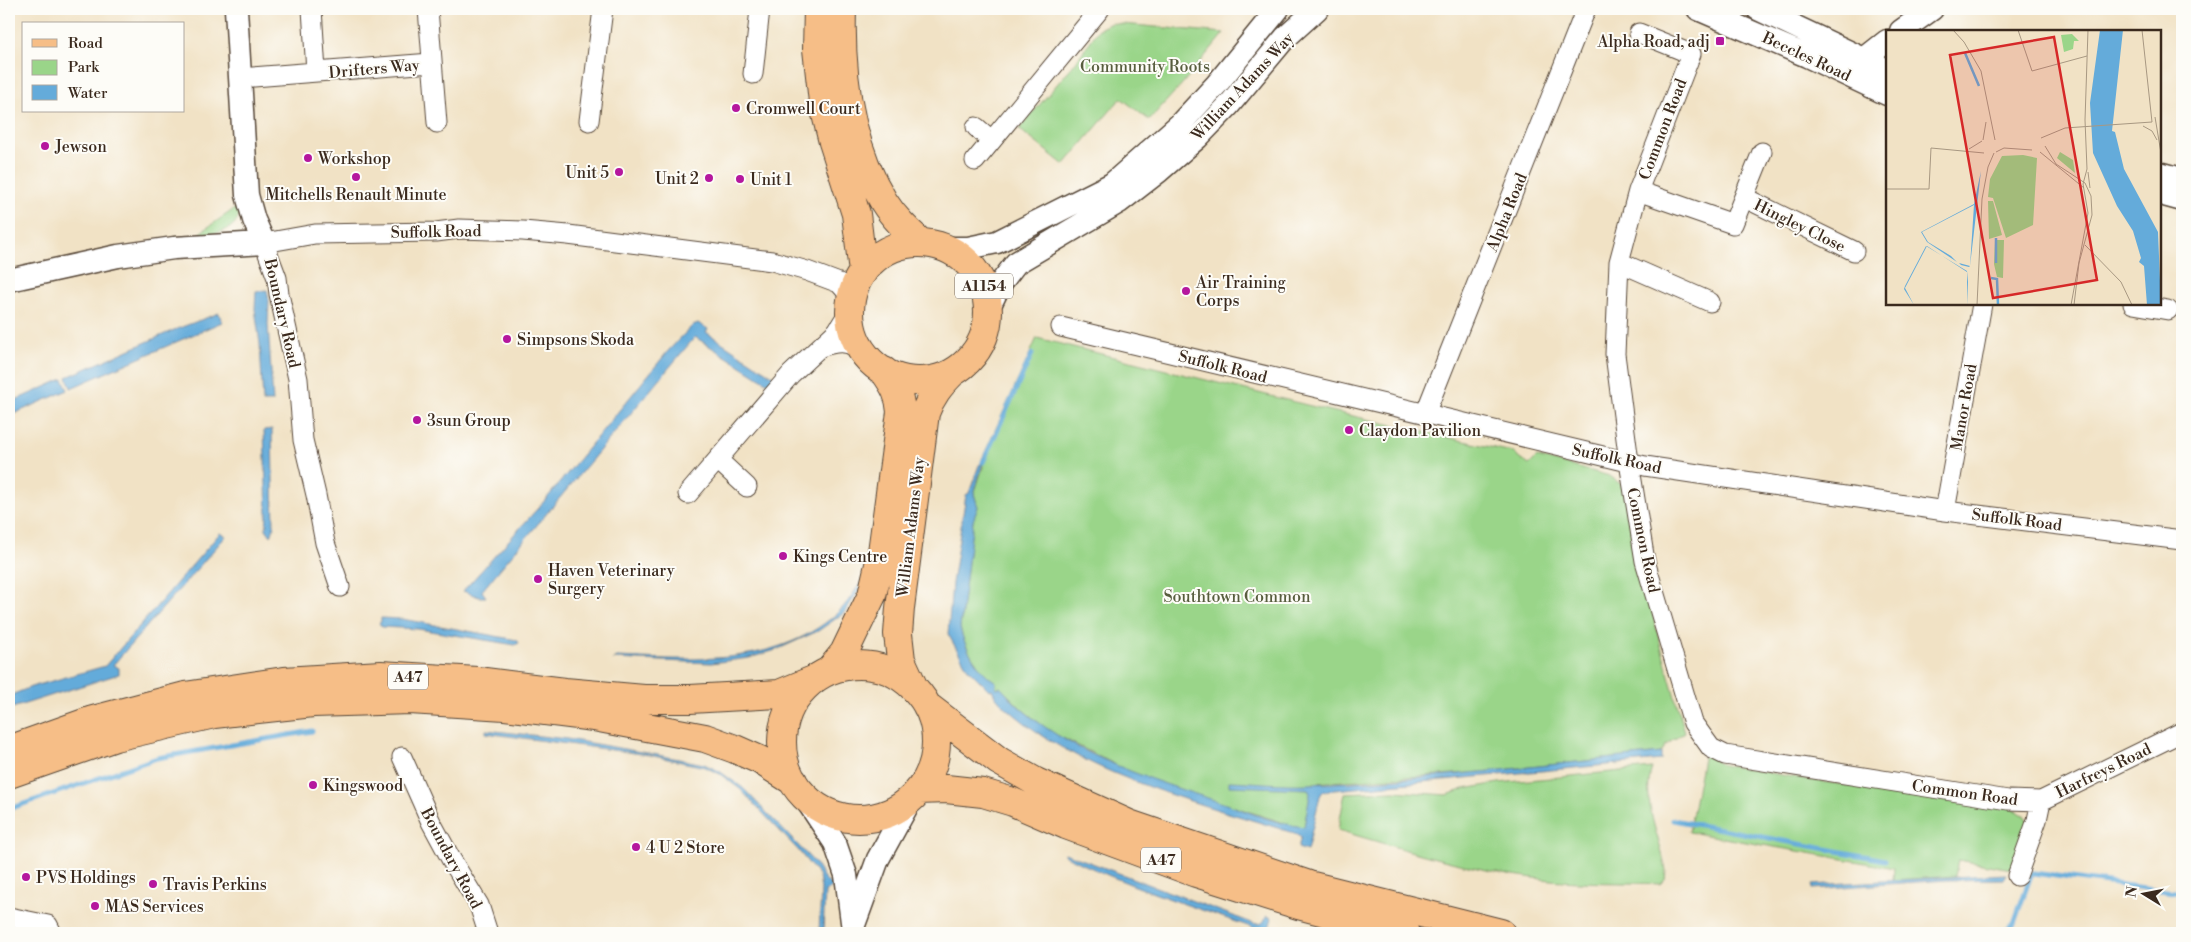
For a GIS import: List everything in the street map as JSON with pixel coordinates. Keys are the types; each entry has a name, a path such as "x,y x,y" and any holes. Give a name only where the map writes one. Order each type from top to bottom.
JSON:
{"main road":[{"path":"818,9 817,49 823,102 833,142 856,214 863,272"},
{"name":"A1154","path":"842,9 841,49 847,97 866,165 884,202 900,223 933,245 962,257 975,271 984,288 989,307 989,324 980,344 968,361 952,373 930,380 906,380 884,371 872,362 861,349 851,324 851,306"},
{"path":"851,306 855,286 863,272 874,260 888,250 904,244 933,245"},
{"name":"William Adams Way","path":"822,675 844,653 872,595 882,552 901,412 900,400 895,386 884,371"},
{"name":"William Adams Way","path":"921,696 901,660 898,634 900,608 925,413 930,399 952,373"},
{"path":"852,665 875,666 896,674 921,696 935,726 936,749 930,771 915,794 895,810 876,817 856,819 837,816 819,808 798,788 784,760 782,738 787,715 797,695 822,675 852,665"},
{"name":"A47","path":"9,750 93,720 185,696 284,680 381,675 477,681 625,697 690,700 780,694 822,675"},
{"name":"A47","path":"921,696 969,739 1006,766 1036,782 1129,824 1309,885 1501,933"},
{"name":"A47","path":"9,774 115,737 214,714 313,703 410,700 505,706 594,717 705,738 760,760 798,788"},
{"name":"A47","path":"915,794 946,789 983,793 1013,802 1066,825 1196,873 1298,905 1405,933"}],"street":[{"name":"Boundary Road","path":"236,9 247,194 254,220 277,278 278,294 298,379 302,440 316,494 325,543 340,587"},
{"name":"Drifters Way","path":"312,9 316,72"},
{"name":"Drifters Way","path":"428,9 437,123"},
{"path":"589,121 604,9"},
{"path":"753,71 760,9"},
{"path":"975,161 1100,9"},
{"name":"William Adams Way","path":"933,245 968,248 997,242 1112,184 1180,124 1217,84 1278,9"},
{"name":"Alpha Road","path":"1425,414 1586,9"},
{"name":"Beccles Road","path":"1698,9 1758,33 1886,94"},
{"name":"Beccles Road","path":"1758,9 1886,70"},
{"path":"1901,30 1932,9"},
{"name":"William Adams Way","path":"989,307 1000,284 1016,263 1119,202 1196,138 1228,105 1285,38 1314,10"},
{"name":"Common Road","path":"1639,33 1691,54 1638,191 1619,262 1615,354 1629,462 1645,560 1693,723 1711,748 1725,755 2008,800 2041,801"},
{"path":"1846,75 1886,42"},
{"name":"Drifters Way","path":"240,78 431,63"},
{"path":"976,127 991,140"},
{"name":"Hingley Close","path":"1638,191 1733,224 1762,152"},
{"path":"2161,173 2182,179"},
{"path":"2161,194 2182,200"},
{"name":"Hingley Close","path":"1745,198 1854,251"},
{"name":"Suffolk Road","path":"9,280 128,255 174,248 264,243 316,234 436,232 459,229 523,231 751,257 807,271 834,281 847,292 851,306"},
{"path":"1619,262 1710,302"},
{"name":"Manor Road","path":"1945,510 1982,305"},
{"path":"2139,305 2168,310"},
{"path":"688,494 791,374 837,331 851,306"},
{"name":"Suffolk Road","path":"1061,327 1629,462 1945,510 2182,540"},
{"path":"818,348 832,343 844,342 851,343 861,349"},
{"path":"718,460 747,487"},
{"name":"Harfreys Road","path":"2017,876 2038,820 2041,801 2182,732"},
{"name":"Boundary Road","path":"402,757 431,822 479,905 488,933"},
{"path":"798,788 835,843 846,875 852,929"},
{"path":"852,929 878,859 915,794"},
{"path":"9,917 48,926 52,933"}],"green space":[{"name":"Community Roots","path":"1111,23 1224,33 1183,83 1149,120 1121,98 1064,165 1019,129 1075,63 1099,29"},
{"path":"240,205 237,220 233,225 221,232 198,234"},
{"name":"Southtown Common","path":"1037,338 1331,411 1512,452 1529,465 1537,457 1610,476 1623,486 1651,609 1685,732 1666,745 1661,753 1484,772 1313,783 1304,827 1294,826 1144,778 1051,732 1023,710 1000,687 996,688 995,682 983,672 973,658 960,628 973,519 978,507 974,494 983,467 982,459"},
{"path":"1704,753 1723,765 1817,781 2010,808 2024,815 2028,821 2012,869 1958,860 1955,876 1893,880 1894,868 1689,832"},
{"path":"1652,768 1649,781 1650,807 1666,871 1665,879 1660,884 1571,882 1490,871 1439,859 1338,830 1345,793 1394,791 1447,795 1464,789 1499,783"}],"water":[{"path":"267,290 273,402 263,402 260,344 255,309 256,291"},
{"path":"219,313 222,322 71,388 67,377 174,330"},
{"path":"698,323 708,329 706,332 776,378 772,383 768,383 695,337 482,591 486,597 479,597 463,591 547,498 668,351 693,325"},
{"path":"63,379 68,390 9,416 9,403"},
{"path":"272,429 274,527 271,536 266,529 264,430"},
{"path":"983,462 974,494 978,507 973,521 960,628 965,643 983,672 996,682 996,688 1000,687 1024,711 1046,728 1069,742 1119,766 1145,777 1263,817 1304,827 1310,794 1308,789 1229,786 1229,781 1279,784 1353,782 1661,753 1661,760 1323,791 1320,796 1307,851 1298,848 1301,837 1297,834 1187,800 1112,772 1077,756 1044,737 1015,715 998,700 992,689 989,690 968,669 948,634 952,583 966,495 969,493 979,465"},
{"path":"220,533 226,536 113,665 119,668 119,674 9,709 9,696 31,687 105,666"},
{"path":"863,579 866,580 844,613 818,631 776,650 749,658 711,663 613,659 617,657 703,659 731,657 759,652 786,644 811,632 835,615 847,603"},
{"path":"381,618 402,619 517,640 519,643 515,645 418,629 382,627 379,623"},
{"path":"486,730 567,739 653,754 704,764 719,771 743,788 814,862 826,881 833,886 825,892 823,933 819,933 821,889 819,876 798,850 740,789 720,774 705,767 649,755 486,733"},
{"path":"1065,853 1252,923 1261,923 1267,916 1272,918 1269,928 1284,933 1271,933 1251,927 1156,894 1087,866 1064,855"},
{"path":"2006,874 2003,879 1947,880 1813,889 1812,885"}],"waterway":[{"path":"983,462 1032,354"},
{"path":"9,809 157,758 312,731"},
{"path":"1673,820 1885,860"},
{"path":"2008,928 2014,923 2031,875 2034,873 2182,893"}],"place":[{"name":"Alpha Road, adj","path":"1720,41"},
{"name":"Cromwell Court","path":"736,108"},
{"name":"Jewson","path":"45,146"},
{"name":"Workshop","path":"308,158"},
{"name":"Unit 5","path":"619,172"},
{"name":"Mitchells Renault Minute","path":"356,177"},
{"name":"Unit 2","path":"709,178"},
{"name":"Unit 1","path":"740,179"},
{"name":"Air Training Corps","path":"1186,291"},
{"name":"Simpsons Skoda","path":"507,339"},
{"name":"3sun Group","path":"417,420"},
{"name":"Claydon Pavilion","path":"1349,430"},
{"name":"Kings Centre","path":"783,556"},
{"name":"Haven Veterinary Surgery","path":"538,579"},
{"name":"Kingswood","path":"313,785"},
{"name":"4 U 2 Store","path":"636,847"},
{"name":"PVS Holdings","path":"26,877"},
{"name":"Travis Perkins","path":"153,884"},
{"name":"MAS Services","path":"95,906"}]}
